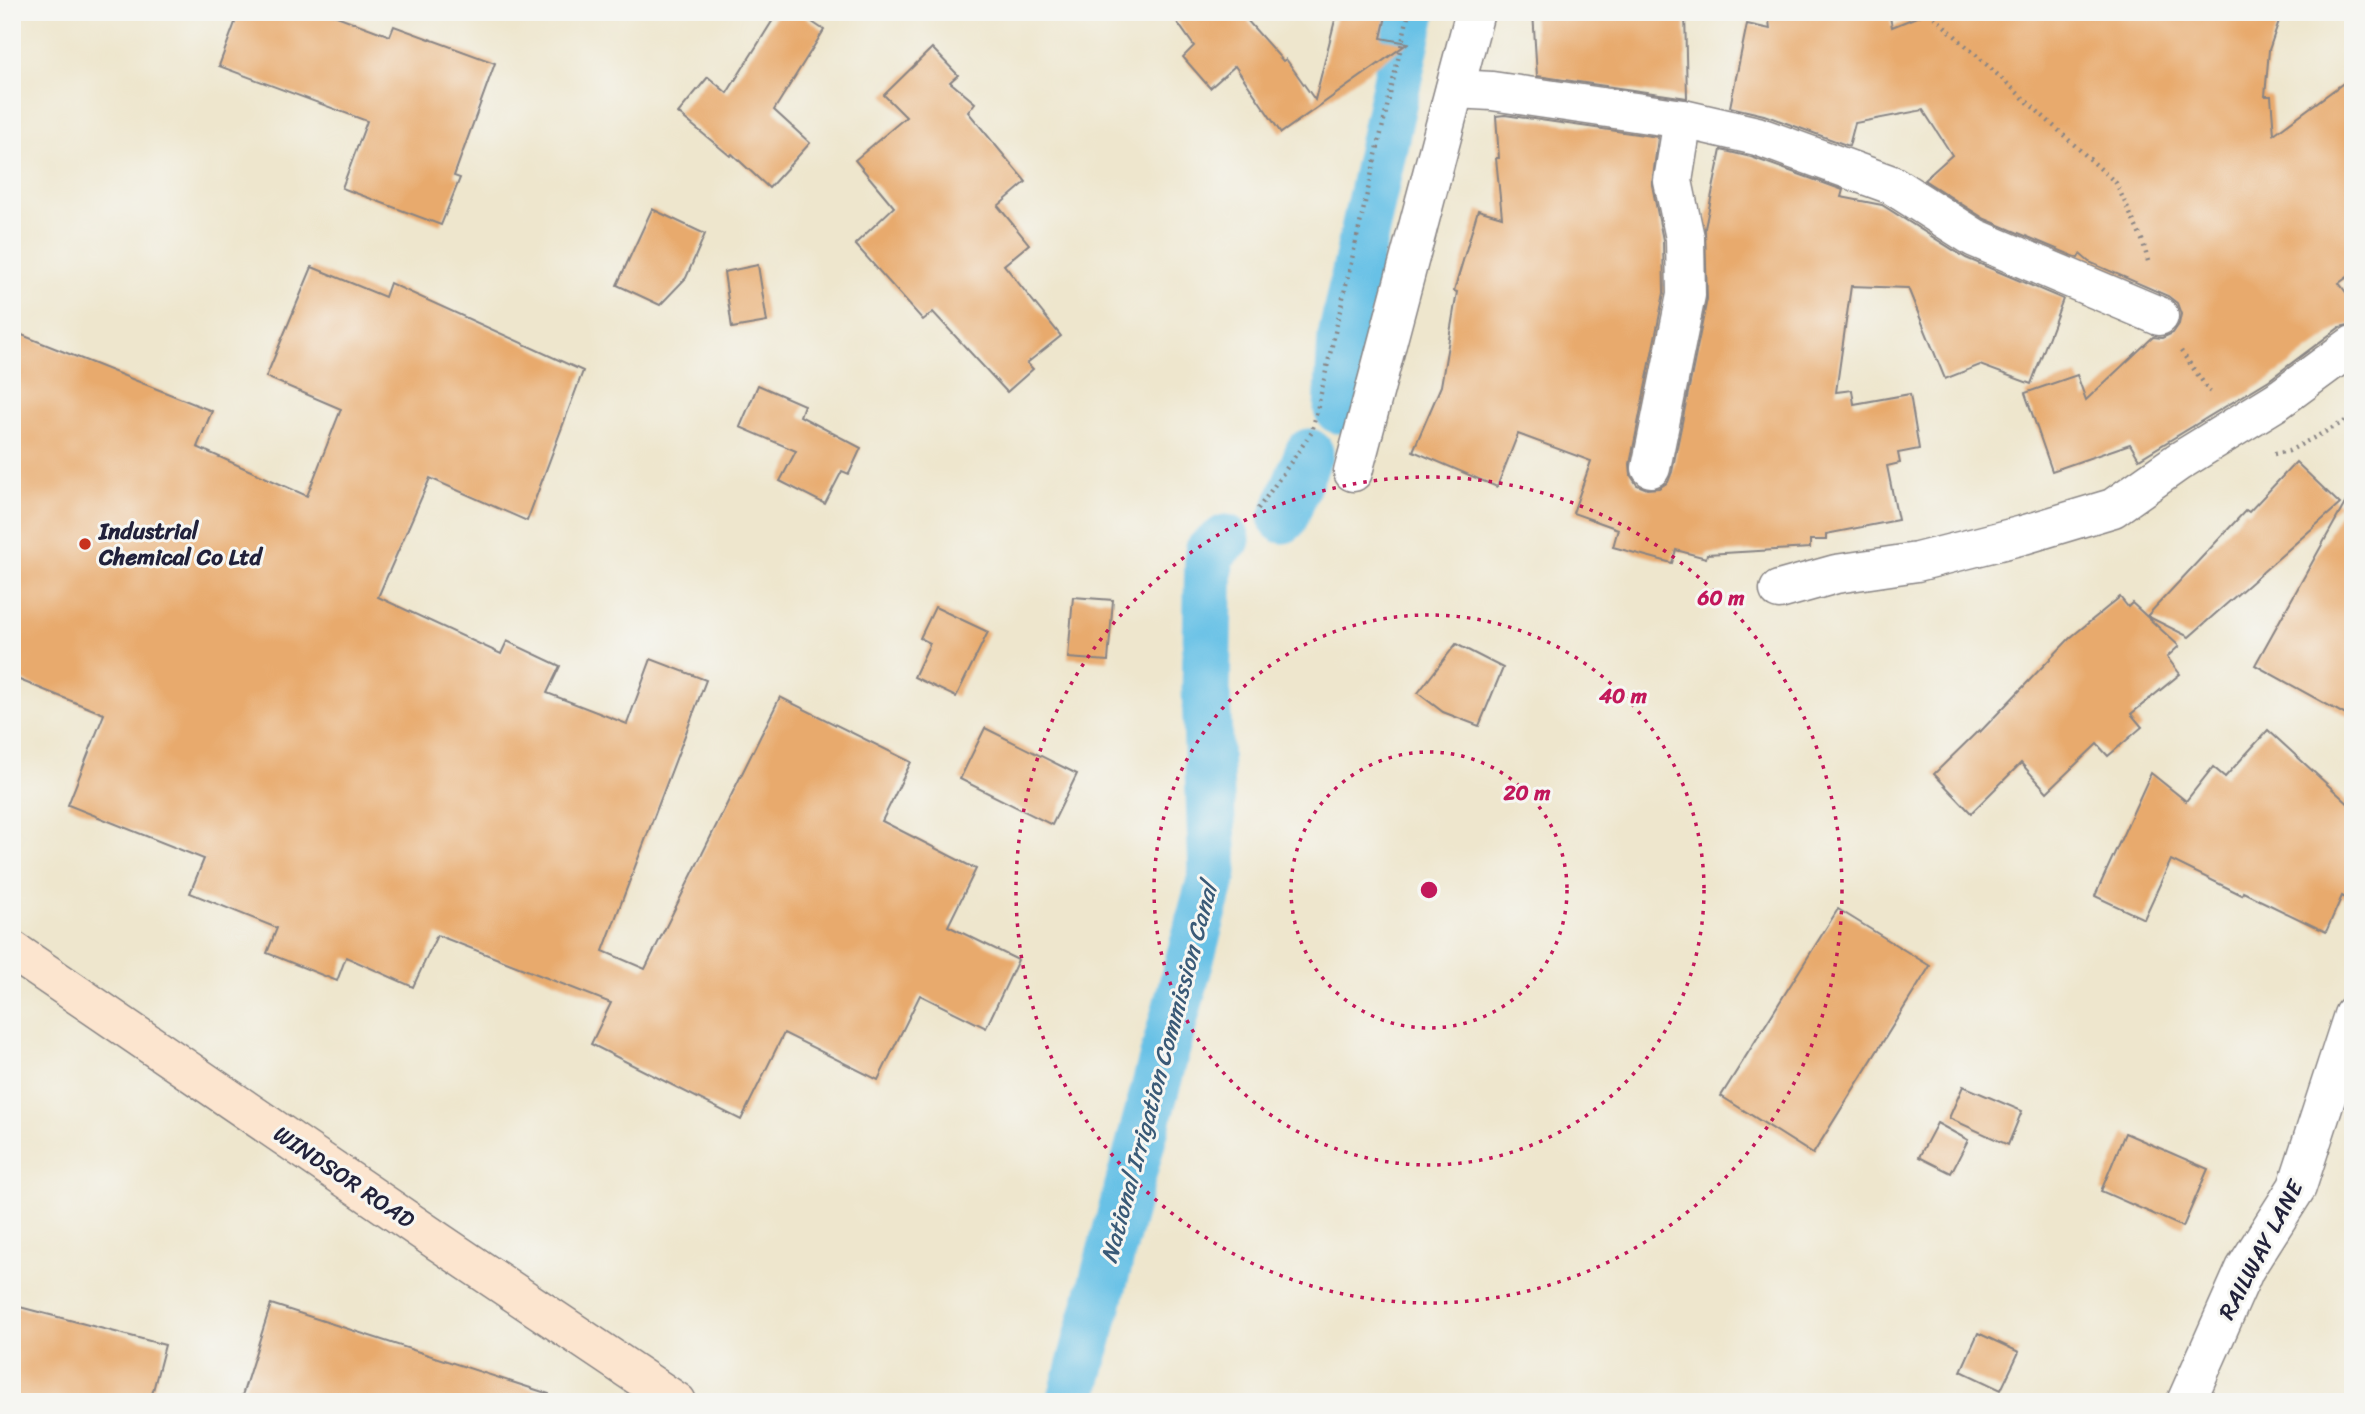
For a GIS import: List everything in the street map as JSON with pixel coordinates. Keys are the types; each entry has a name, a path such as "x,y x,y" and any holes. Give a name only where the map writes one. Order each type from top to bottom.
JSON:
{"main road":[{"name":"WINDSOR ROAD","path":"12,950 677,1402"}],"street":[{"path":"1353,471 1475,12"},
{"path":"1455,89 1492,91 1683,119 1757,136 1892,185 1975,238 2158,316"},
{"path":"1651,468 1686,295 1685,238 1673,181 1683,119"},
{"path":"1779,590 1836,574 1917,562 2113,509 2178,462 2277,401 2353,345"},
{"name":"RAILWAY LANE","path":"2186,1402 2245,1269 2297,1187 2353,1015"}],"path":[{"path":"1258,509 1312,432 1409,12"},
{"path":"1929,12 2116,183 2143,242 2158,316 2202,383 2264,454 2280,454 2353,417"}],"building":[{"path":"239,12 326,12 390,36 394,26 495,63 454,176 460,178 441,225 342,188 367,121 219,66"},
{"path":"778,12 797,12 824,30 774,110 810,143 769,188 732,154 730,156 678,113 708,77 727,93"},
{"path":"1170,12 1240,12 1283,61 1286,59 1315,100 1337,12 1387,12 1381,38 1408,43 1281,133 1235,66 1210,88 1183,57 1194,46"},
{"path":"1533,12 1685,12 1687,98 1537,76"},
{"path":"1768,12 1889,12 1892,27 1929,12 2282,12 2269,50 2265,96 2271,96 2274,134 2353,76 2353,273 2339,283 2353,302 2353,324 2340,327 2269,380 2139,459 2130,444 2052,471 2025,393 2077,375 2086,400 2153,337 2162,338 2173,333 2181,314 2177,303 2168,296 2089,262 2080,254 2078,258 1985,219 1924,180 1952,155 1923,110 1855,123 1849,146 1764,115 1730,107 1747,24 1770,29"},
{"path":"932,48 958,75 950,82 975,103 968,112 1026,182 998,206 1029,244 1004,265 1061,336 1027,363 1033,369 1007,392 933,312 923,320 855,244 894,207 855,160 906,117 884,95"},
{"path":"1505,115 1658,137 1652,185 1663,240 1664,293 1630,464 1631,476 1637,485 1647,489 1659,488 1668,482 1672,472 1707,299 1705,228 1721,150 1751,157 1843,190 1841,197 1882,205 1966,258 2063,299 2031,384 1980,365 1945,379 1908,288 1851,286 1836,392 1852,390 1854,404 1910,394 1919,449 1898,453 1900,463 1887,466 1898,520 1826,534 1826,540 1810,540 1810,548 1707,554 1706,558 1676,550 1672,563 1613,547 1618,529 1573,513 1591,461 1518,434 1497,487 1413,451 1441,386 1457,292 1454,291 1478,210 1502,217 1496,158 1499,158 1496,116"},
{"path":"652,209 705,234 686,278 660,305 617,285"},
{"path":"758,265 767,322 732,328 724,272"},
{"path":"312,267 385,297 390,283 583,371 527,521 430,478 378,597 501,654 507,641 560,666 547,693 627,724 651,659 706,680 603,951 645,969 780,697 911,762 882,821 976,869 948,926 1018,960 986,1028 920,995 878,1080 784,1033 741,1120 591,1044 611,1003 437,935 413,987 346,957 337,981 267,953 277,928 190,893 204,859 68,805 104,714 12,677 12,331 212,411 197,447 307,496 341,409 266,377"},
{"path":"758,385 804,405 800,416 861,448 849,474 842,471 825,504 780,481 796,451 740,427"},
{"path":"2296,462 2340,504 2189,637 2147,616 2246,510 2249,512"},
{"path":"2353,489 2353,719 2255,665"},
{"path":"1073,597 1113,600 1108,661 1068,658"},
{"path":"2120,597 2128,607 2132,603 2179,646 2167,657 2180,674 2131,714 2142,727 2108,756 2097,744 2047,792 2021,763 1971,813 1934,774 1979,730 1980,732 2070,638"},
{"path":"935,607 988,632 956,697 914,677 930,643 920,638"},
{"path":"1456,644 1503,668 1479,726 1443,712 1418,693"},
{"path":"985,728 1077,774 1052,825 960,779"},
{"path":"2268,730 2353,808 2353,902 2342,896 2326,932 2171,860 2144,919 2095,896 2151,773 2186,801 2213,767 2225,777"},
{"path":"1838,909 1930,966 1813,1154 1721,1096"},
{"path":"1963,1086 2022,1111 2008,1145 1949,1118"},
{"path":"1937,1123 1968,1140 1951,1173 1919,1157"},
{"path":"2125,1133 2208,1169 2183,1227 2101,1191"},
{"path":"271,1304 549,1394 548,1402 240,1402"},
{"path":"12,1305 165,1345 150,1402 12,1402"},
{"path":"1978,1333 2019,1352 2001,1390 1961,1371"}],"waterway":[{"name":"National Irrigation Commission Canal","path":"1338,409 1342,337 1412,12"},
{"name":"National Irrigation Commission Canal","path":"1283,519 1309,453"},
{"name":"National Irrigation Commission Canal","path":"1071,1402 1213,873 1206,693 1209,552 1226,539"}],"place":[{"name":"Industrial Chemical Co Ltd","path":"85,544"}]}
